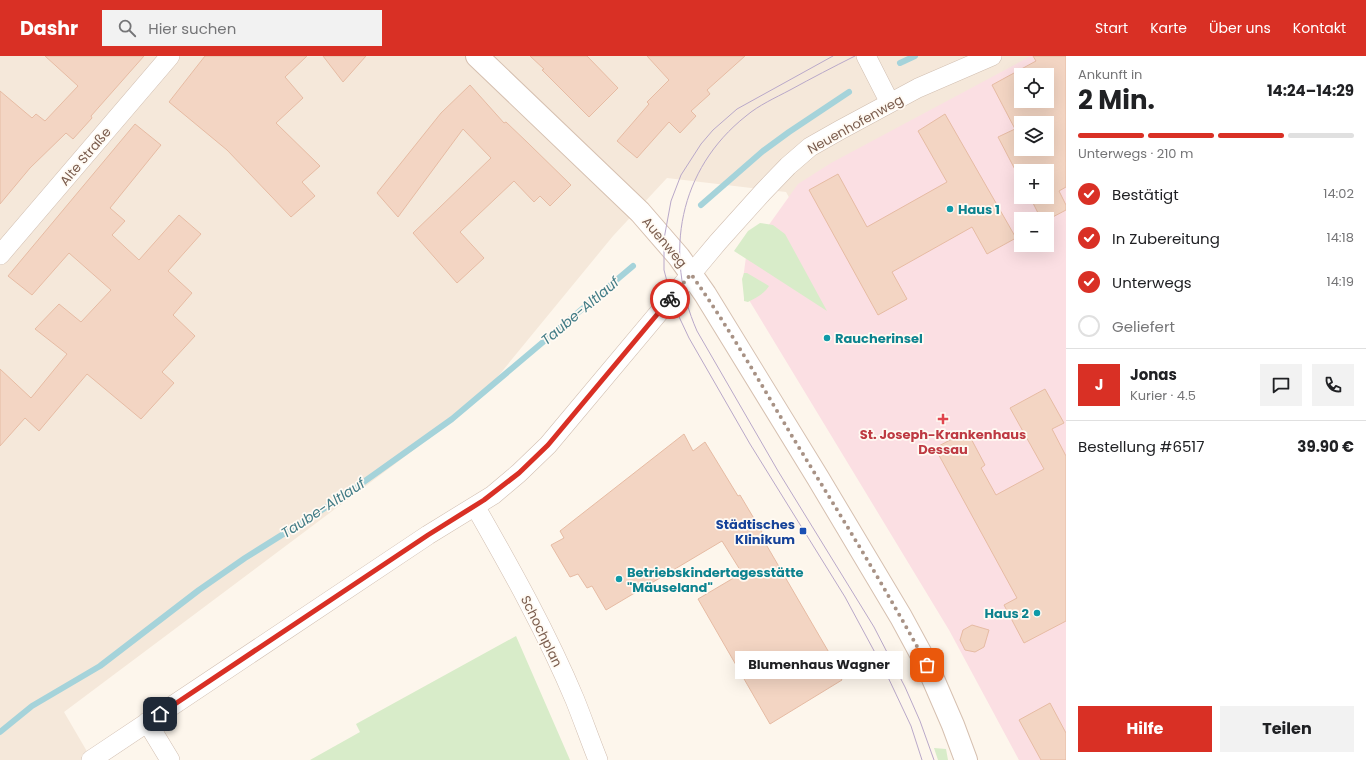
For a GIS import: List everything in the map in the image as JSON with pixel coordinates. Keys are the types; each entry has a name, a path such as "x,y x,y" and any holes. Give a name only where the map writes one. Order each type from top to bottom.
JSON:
{"main road":[{"name":"Auenweg","path":"476,56 640,212 679,257 691,274 709,300 773,404 901,617 927,665 953,725 966,760"}],"street":[{"name":"Alte Straße","path":"0,255 170,56"},
{"path":"866,56 890,103"},
{"name":"Neuenhofenweg","path":"691,274 763,192 810,147 918,88 992,56"},
{"path":"91,760 428,535 493,495 519,473 548,445 691,274"},
{"name":"Schochplan","path":"475,506 510,566 548,642 575,701 598,760"},
{"path":"147,722 170,760"}],"shaded area":[{"path":"0,56 1066,56 1054,236 1054,212 1014,212 1014,252 1053,252 1019,760 900,394 786,192 667,178 613,236 481,397 411,452 64,712 92,760 0,760"},
{"name":"St. Joseph-Krankenhaus Dessau","path":"1031,56 1066,56 1066,760 1019,760 949,630 749,300 743,279 746,257 798,184 831,163"}],"green space":[{"path":"760,223 773,225 785,234 827,311 734,251 748,231"},
{"path":"744,273 747,273 769,286 762,294 748,302 744,301 742,279"},
{"path":"516,636 570,760 310,760 360,732 356,724"},
{"path":"934,748 946,749 948,760 938,760"}],"building":[{"path":"45,56 144,56 91,116 92,118 73,139 66,133 30,168 0,204 0,91 32,118 36,114 45,121 78,86"},
{"path":"205,56 307,56 285,77 303,98 276,123 320,166 302,182 315,196 291,217 227,150 169,102"},
{"path":"323,56 366,56 343,82"},
{"path":"530,56 587,56 618,88 589,117"},
{"path":"647,56 745,56 707,90 710,94 691,111 696,116 680,133 669,122 637,158 617,141 649,104 647,102 669,80"},
{"path":"1033,56 1066,56 1066,187 1059,191 1066,205 1066,210 1054,216 1054,212 1038,212 1034,204 1054,204 1054,164 1014,164 1014,168 998,137 1014,129 1014,156 1054,156 1054,116 1014,116 1014,127 992,85 1014,73 1014,108 1054,108 1054,68 1023,68 1036,61"},
{"path":"470,85 504,123 506,122 571,185 550,206 540,196 534,202 514,181 460,232 484,258 457,283 413,233 491,158 463,129 398,217 377,193 441,113"},
{"name":"Haus 1","path":"945,114 1014,235 1014,239 987,254 972,227 892,272 907,299 878,315 809,190 838,174 867,227 947,182 918,131"},
{"path":"135,124 161,145 110,208 125,221 112,235 139,260 179,215 201,234 168,271 192,293 173,315 195,336 162,372 174,383 141,419 87,374 39,431 25,418 0,446 0,369 31,398 67,354 35,329 59,304 81,322 111,290 69,253 32,295 8,276"},
{"path":"1045,389 1064,423 1052,429 1066,456 1066,621 1024,643 1004,605 1017,598 935,448 967,431 985,465 981,468 996,495 1044,469 1010,408"},
{"name":"Betriebskindertagesstätte \"Mäuseland\"","path":"684,434 693,451 705,442 738,496 740,495 762,532 760,534 838,668 836,670 842,680 770,724 698,599 742,573 722,541 606,610 592,586 587,588 578,574 570,577 551,545 564,538 560,531"},
{"path":"972,625 989,630 984,647 975,652 965,650 960,640 963,630"},
{"path":"1050,703 1066,733 1066,760 1041,760 1019,720"}],"waterway":[{"name":"Taube-Altlauf","path":"900,63 915,56"},
{"name":"Taube-Altlauf","path":"701,205 763,151 849,92"},
{"name":"Taube-Altlauf","path":"0,732 32,706 100,666 199,590 245,558 344,496 452,419 633,266"}],"tram line":[{"path":"833,56 737,109 713,130 701,144 681,175 671,201 664,239 664,270 673,304 689,338 750,444 845,597 886,673 911,726 922,760"},
{"path":"855,56 762,105 746,116 723,137 705,161 692,187 684,214 680,243 681,272 687,302 697,331 778,471 874,627 905,687 920,721 934,760"}],"way so far":[{"path":"670,299 691,274 712,305 818,478 901,617 927,665"}],"place":[{"name":"Haus 1","path":"950,209"},
{"name":"Raucherinsel","path":"827,338"},
{"name":"St. Joseph-Krankenhaus Dessau","path":"943,419"},
{"name":"Städtisches Klinikum","path":"803,531"},
{"name":"Betriebskindertagesstätte \"Mäuseland\"","path":"619,579"},
{"name":"Haus 2","path":"1037,613"},
{"name":"Blumenhaus Wagner","path":"927,665"}],"route":[{"path":"160,714 428,535 493,495 536,458 548,445 670,299"}]}
